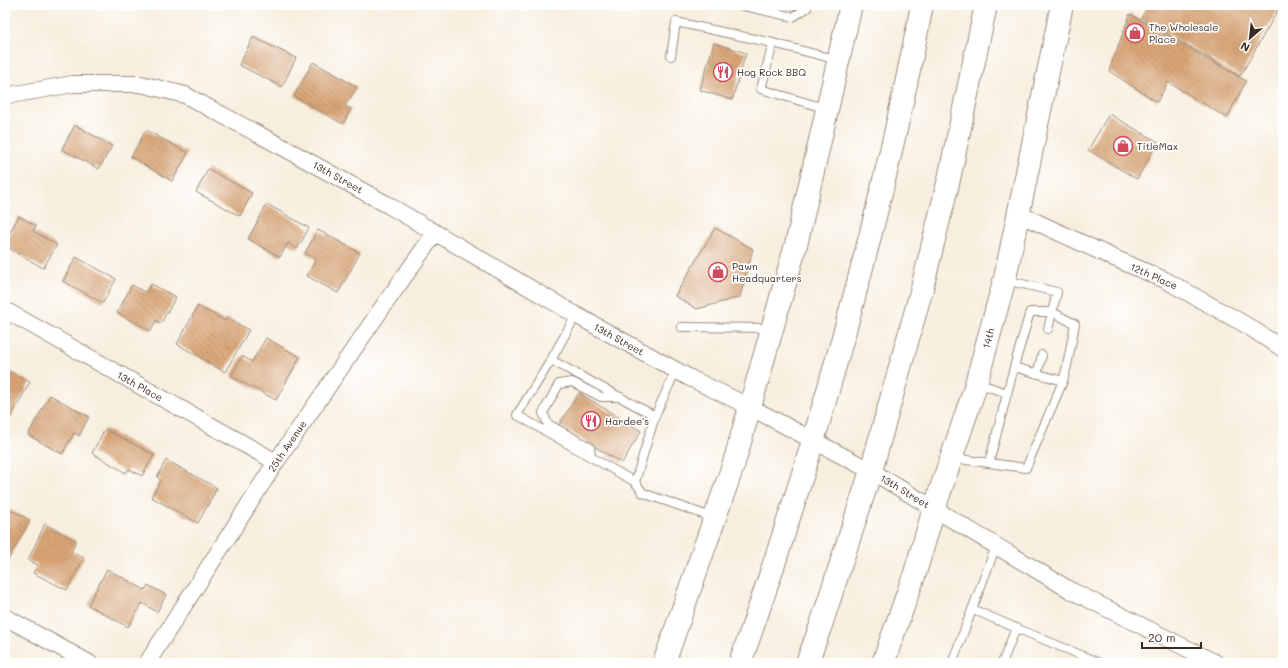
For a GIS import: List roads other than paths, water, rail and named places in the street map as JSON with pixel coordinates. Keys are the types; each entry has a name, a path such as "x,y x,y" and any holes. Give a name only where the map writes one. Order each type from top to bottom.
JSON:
{"main road":[{"path":"664,663 734,463 750,407 797,241 851,5"},
{"path":"740,663 786,530 852,306 887,170 922,5"},
{"path":"807,663 821,625 871,471 921,292 949,179 986,5"},
{"name":"14th","path":"883,663 915,572 976,382 1004,280 1062,5"}],"street":[{"name":"13th Street","path":"5,96 74,84 141,84 185,94 334,175 576,315 676,370 871,471 1070,590 1216,663"},
{"name":"12th Place","path":"1019,214 1165,280 1246,325 1283,349"},
{"name":"25th Avenue","path":"147,663 276,462 435,233"},
{"name":"13th Place","path":"5,310 276,462"},
{"path":"5,617 90,663"}],"lane":[{"path":"740,5 793,17 807,8 808,5"},
{"path":"671,56 676,22 773,43 839,60"},
{"path":"773,43 761,89 828,109"},
{"path":"1004,280 1057,292 1048,329"},
{"path":"951,458 1026,468 1063,381 1075,324 1052,312 1030,312 1007,392 989,463"},
{"path":"576,315 551,360 517,415 634,482 642,493 715,518"},
{"path":"681,327 772,328"},
{"path":"1037,374 1042,355"},
{"path":"551,360 655,416"},
{"path":"1014,367 1063,381"},
{"path":"634,482 655,416 676,370"},
{"path":"591,457 590,448 548,424 542,414 559,384 572,382 602,397 621,397"},
{"path":"976,382 1007,392"},
{"path":"952,663 996,546"},
{"path":"972,610 1100,663"},
{"path":"1002,663 1016,628"}],"place":[{"name":"The Wholesale Place","path":"1135,33"},
{"name":"Hog Rock BBQ","path":"723,72"},
{"name":"TitleMax","path":"1123,146"},
{"name":"Pawn Headquarters","path":"718,272"},
{"name":"Hardee's","path":"591,421"}]}
